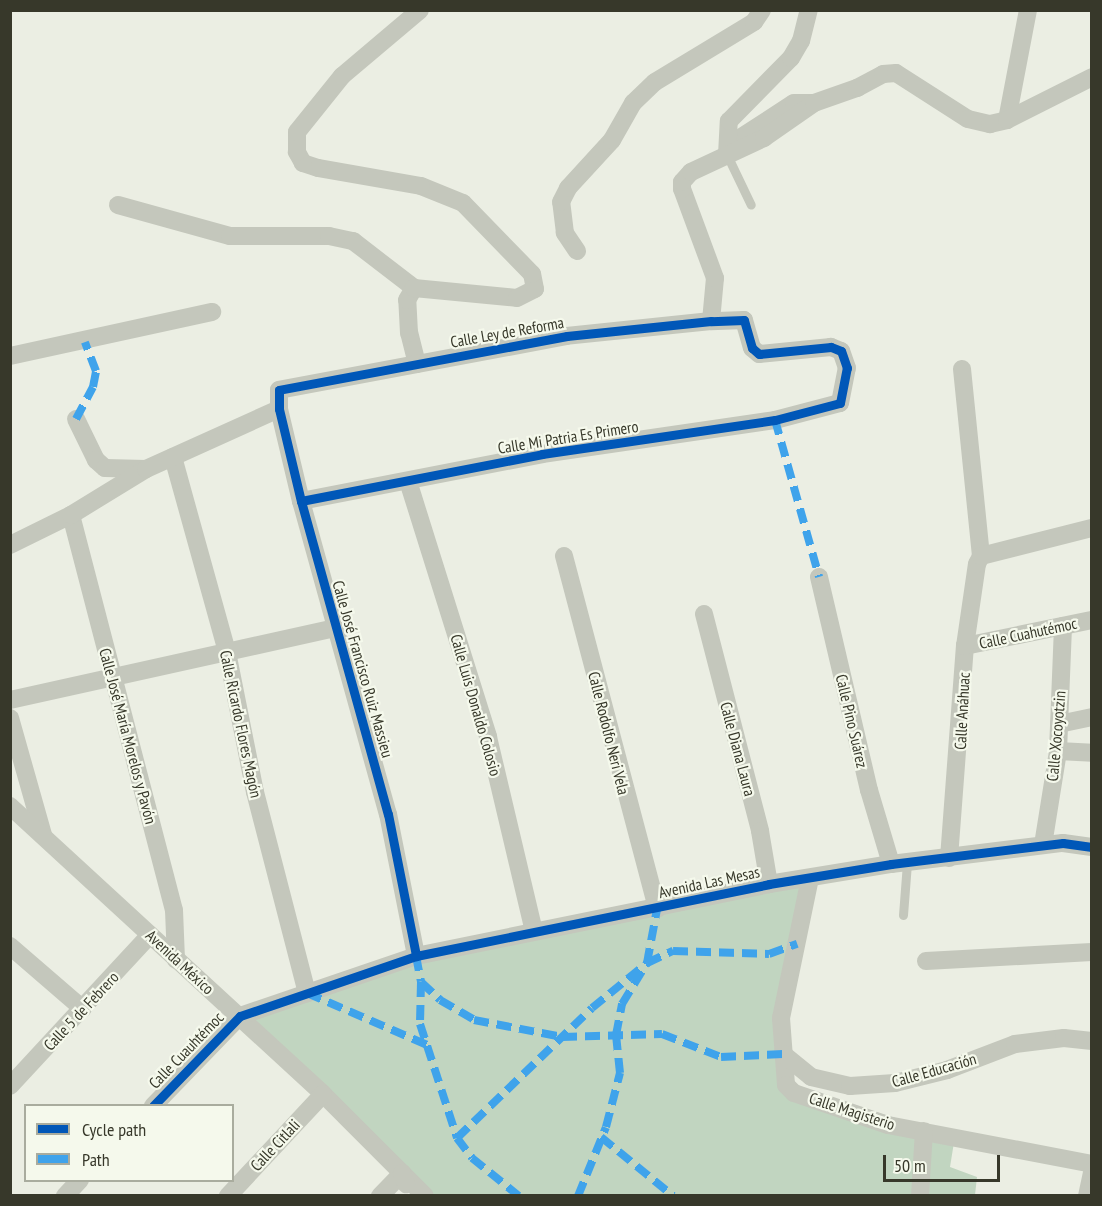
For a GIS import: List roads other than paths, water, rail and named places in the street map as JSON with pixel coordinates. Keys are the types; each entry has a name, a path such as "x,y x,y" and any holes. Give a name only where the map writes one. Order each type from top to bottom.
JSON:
{"street":[{"path":"118,205 230,236 329,236 353,241 414,288 517,298 535,289 532,274 521,259 463,203 421,186 318,168 303,163 297,152 297,132 342,76 420,10"},
{"path":"577,251 565,233 561,202 568,188 612,140 633,103 655,82 754,22 762,10"},
{"path":"726,152 729,121 791,58 801,41 808,10"},
{"path":"1007,120 1028,10"},
{"path":"711,321 715,278 682,182 691,172 726,152 794,103 814,103 857,88 883,74 896,73 968,119 990,124 1007,120 1092,77"},
{"path":"414,288 407,300 417,364"},
{"path":"10,356 212,312"},
{"name":"Calle Ley de Reforma","path":"10,545 71,515 146,469 279,400 411,368 417,364 567,336 711,321 744,320 752,348 759,354 831,347 841,351 847,368 840,403"},
{"name":"Calle Anáhuac","path":"949,858 965,646 979,560 962,369"},
{"name":"Calle José Francisco Ruiz Massieu","path":"279,400 301,501 388,814 416,956"},
{"name":"Calle Mi Patria Es Primero","path":"301,501 542,454 775,420 840,403"},
{"path":"76,419 96,460 105,468 146,469"},
{"name":"Calle Ricardo Flores Magón","path":"173,457 227,652 255,792 308,993"},
{"name":"Calle Luis Donaldo Colosio","path":"408,481 488,737 534,931"},
{"name":"Calle José María Morelos y Pavón","path":"71,515 174,910 176,960"},
{"path":"979,560 1092,528"},
{"name":"Calle Rodolfo Neri Vela","path":"564,556 657,909"},
{"name":"Calle Pino Suárez","path":"819,577 869,789 899,863"},
{"name":"Calle Diana Laura","path":"704,614 760,831 769,884"},
{"name":"Calle Cuahutémoc","path":"965,646 1092,620"},
{"name":"Calle Xocoyotzin","path":"1043,845 1058,751 1063,626"},
{"path":"10,700 336,628"},
{"path":"1059,723 1092,717"},
{"path":"10,718 43,834"},
{"path":"1058,751 1092,753"},
{"name":"Avenida México","path":"10,806 240,1016 323,1094 425,1196"},
{"name":"Avenida Las Mesas","path":"308,993 416,956 534,931 657,909 769,884 899,863 1043,845 1092,847"},
{"name":"Calle Magisterio","path":"810,879 781,1018 786,1085 794,1093 888,1125 1092,1164"},
{"name":"Calle 5 de Febrero","path":"10,1086 150,935"},
{"path":"10,946 83,1009"},
{"path":"926,961 1092,952"},
{"path":"240,1016 308,993"},
{"name":"Calle Cuauhtémoc","path":"155,1104 240,1016"},
{"name":"Calle Educación","path":"783,1054 811,1077 850,1086 895,1083 947,1070 1015,1044 1064,1038 1092,1041"},
{"name":"Calle Citlali","path":"228,1196 323,1094"},
{"path":"921,1196 924,1131"},
{"path":"1087,1196 1092,1172"},
{"path":"380,1196 402,1173 409,1196"},
{"path":"65,1196 78,1182"}],"lane":[{"path":"726,152 752,205"},
{"path":"899,863 903,915"}]}
